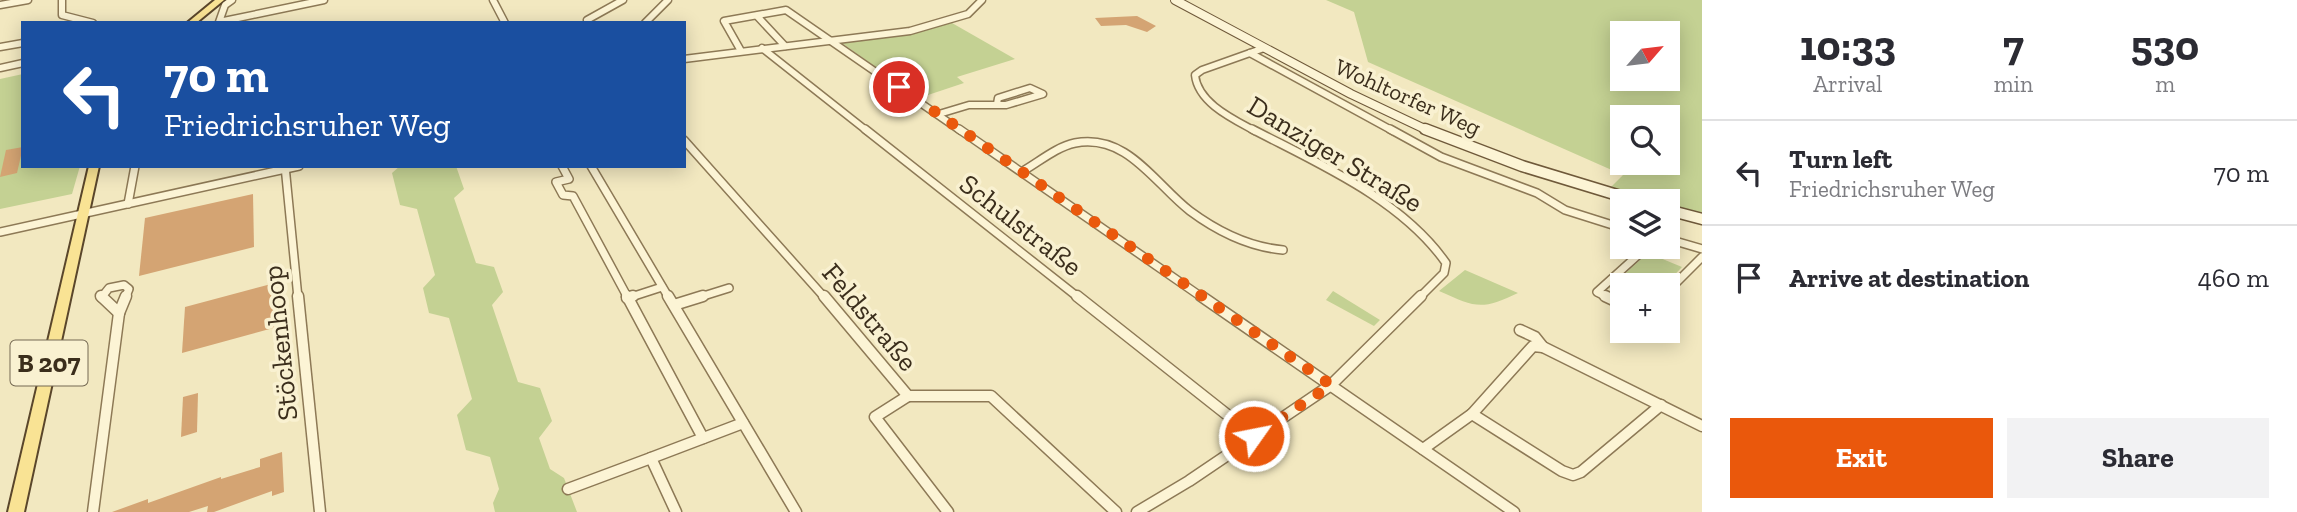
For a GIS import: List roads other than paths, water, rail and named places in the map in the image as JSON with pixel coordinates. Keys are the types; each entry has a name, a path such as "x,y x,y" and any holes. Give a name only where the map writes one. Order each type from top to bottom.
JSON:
{"main road":[{"path":"194,21 220,0"},
{"name":"Wohltorfer Weg","path":"1180,1 1264,48 1412,124 1513,162 1610,193"},
{"name":"B 207","path":"16,512 94,168"},
{"path":"1680,213 1702,219"}],"street":[{"path":"0,5 28,0"},
{"path":"62,0 62,15 85,21"},
{"path":"219,21 225,5 232,0"},
{"path":"224,21 324,0"},
{"path":"487,0 494,3 504,21"},
{"path":"587,20 623,0"},
{"path":"647,21 667,0"},
{"path":"686,59 910,31 968,14 982,0"},
{"path":"741,51 723,21 786,10 1514,512"},
{"path":"757,16 785,46"},
{"path":"0,47 21,43"},
{"name":"Schulstraße","path":"762,48 1254,436"},
{"name":"Danziger Straße","path":"1264,48 1197,73 1194,80 1204,97 1234,119 1384,206 1431,243 1446,263 1444,272 1435,282 1331,385"},
{"path":"1250,53 1441,157 1537,193 1565,210 1610,224"},
{"path":"0,68 21,64"},
{"path":"939,114 969,105 1006,105 1043,94 1030,88 998,98 997,104"},
{"name":"Feldstraße","path":"686,142 846,321 908,396 991,396 1116,512"},
{"path":"1023,171 1073,144 1100,143 1134,157 1184,206 1209,222 1269,250 1283,250"},
{"path":"128,204 135,168"},
{"path":"0,232 285,168"},
{"name":"Stöckenhoop","path":"285,168 320,512"},
{"path":"563,168 569,178 556,182 564,195 573,197 703,438"},
{"path":"592,168 796,512"},
{"path":"1680,243 1702,249"},
{"path":"1680,279 1702,257"},
{"path":"1618,273 1634,259"},
{"path":"1610,280 1597,292 1610,298"},
{"path":"627,298 662,287"},
{"path":"674,305 729,288"},
{"path":"93,512 119,313"},
{"path":"1520,330 1535,337 1543,347"},
{"path":"1423,449 1472,414 1533,346 1543,347 1702,426"},
{"path":"1137,512 1189,481 1331,385"},
{"path":"908,396 875,417 948,512"},
{"path":"1472,414 1562,471 1573,475 1581,472 1661,405"},
{"path":"568,489 743,423"},
{"path":"651,458 676,512"}]}
